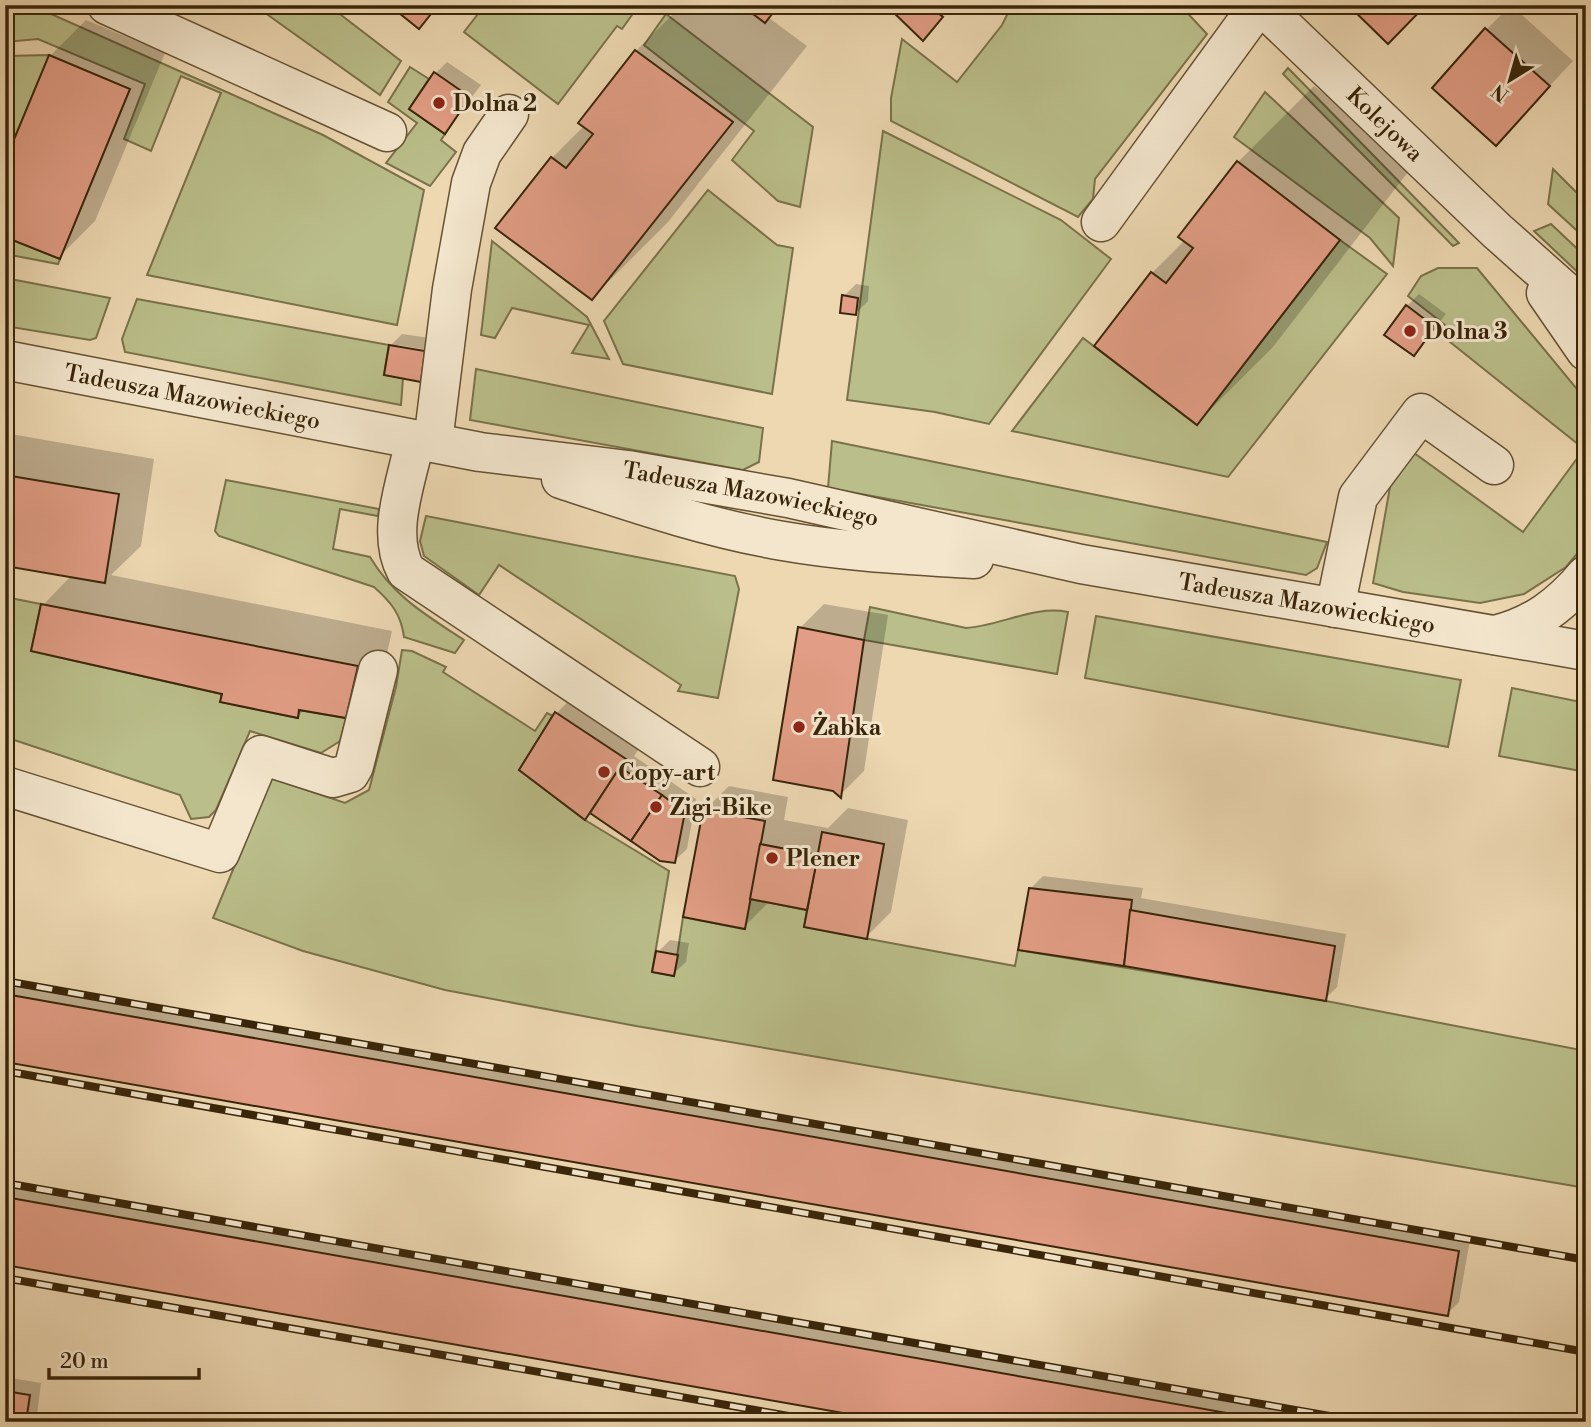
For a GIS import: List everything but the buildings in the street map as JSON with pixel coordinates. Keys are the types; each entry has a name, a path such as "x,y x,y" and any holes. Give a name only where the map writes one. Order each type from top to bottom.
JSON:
{"street":[{"path":"107,5 387,132"},
{"path":"1101,222 1260,5"},
{"name":"Kolejowa","path":"1260,5 1510,243 1586,310"},
{"path":"509,114 482,153 471,183 424,441 396,534 399,557 406,571 416,580 700,767"},
{"name":"Kolejowa","path":"1510,243 1586,351"},
{"name":"Tadeusza Mazowieckiego","path":"5,360 480,452 628,470 788,498 1081,564 1586,651"},
{"path":"1335,608 1358,497 1420,414 1494,465"},
{"name":"Tadeusza Mazowieckiego","path":"1495,635 1518,630 1545,614 1586,575"},
{"path":"5,786 220,853 261,755 333,778 350,773 378,670"}],"green space":[{"path":"5,5 31,5 323,135 424,190 397,325 147,275 221,93 181,76 151,151 124,139 145,84 38,39 5,42"},
{"path":"274,5 328,5 401,61 380,95 268,15"},
{"path":"485,5 639,5 622,29 617,26 558,104 464,32"},
{"path":"1012,5 1180,5 1207,34 1095,179 1093,199 1078,217 891,121 891,98 902,39 957,82 1002,25"},
{"path":"666,14 813,127 800,207 778,201 732,160 754,131 644,45"},
{"path":"49,55 46,64 5,161 5,56"},
{"path":"410,67 429,79 409,109 445,134 441,140 456,152 430,186 386,163 417,123 388,102"},
{"path":"1288,68 1459,243 1453,246 1283,74"},
{"path":"1265,92 1399,218 1393,266 1370,238 1234,137"},
{"path":"883,131 1061,220 1111,259 989,424 935,412 847,400"},
{"path":"1553,169 1586,202 1586,239 1548,204"},
{"path":"708,190 777,245 793,248 772,394 623,364 604,321"},
{"path":"1551,224 1586,257 1586,280 1534,231"},
{"path":"5,237 60,259 58,264 5,254"},
{"path":"1340,240 1387,274 1228,477 1012,431 1083,338 1197,425"},
{"path":"492,241 587,317 609,359 572,353 589,325 512,308 495,338 481,335"},
{"path":"1438,268 1477,268 1586,400 1586,543 1566,567 1524,594 1480,603 1403,592 1373,583 1390,487 1414,453 1523,532 1584,449 1440,334 1445,325 1408,296 1421,276"},
{"path":"5,278 110,298 96,338 90,340 5,326"},
{"path":"137,299 389,345 384,375 403,378 401,405 125,352 122,339"},
{"path":"476,369 763,428 759,462 743,470 470,420"},
{"path":"832,441 1327,542 1317,568 1306,575 828,488"},
{"path":"226,480 379,509 378,516 340,509 333,549 370,557 400,594 464,640 455,653 404,637 394,609 374,587 219,536 215,531"},
{"path":"426,516 735,576 739,589 718,698 678,691 681,685 499,565 479,595 424,556 420,541"},
{"path":"5,597 41,604 31,651 221,694 221,702 298,718 299,710 346,718 340,741 321,753 250,731 216,810 209,817 191,819 180,795 5,737"},
{"path":"870,607 966,628 1042,611 1068,612 1057,674 864,640"},
{"path":"1096,616 1461,680 1448,747 1085,678"},
{"path":"402,650 412,651 446,667 443,672 535,731 547,713 553,716 519,770 585,820 669,871 652,972 674,976 683,917 744,929 750,899 807,910 804,927 1015,966 1018,950 1326,1001 1586,1051 1586,1188 636,1026 445,990 303,951 213,918 271,778 345,803 369,790 396,687"},
{"path":"1512,688 1586,703 1586,772 1499,756"}],"railway":[{"path":"5,981 1586,1260"},
{"path":"5,1071 1586,1352"},
{"path":"5,1183 1364,1422"},
{"path":"5,1278 823,1422"}],"place":[{"name":"Dolna 2","path":"439,103"},
{"name":"Dolna 3","path":"1410,331"},
{"name":"Żabka","path":"799,727"},
{"name":"Copy-art","path":"604,772"},
{"name":"Zigi-Bike","path":"656,807"},
{"name":"Plener","path":"772,858"}]}
